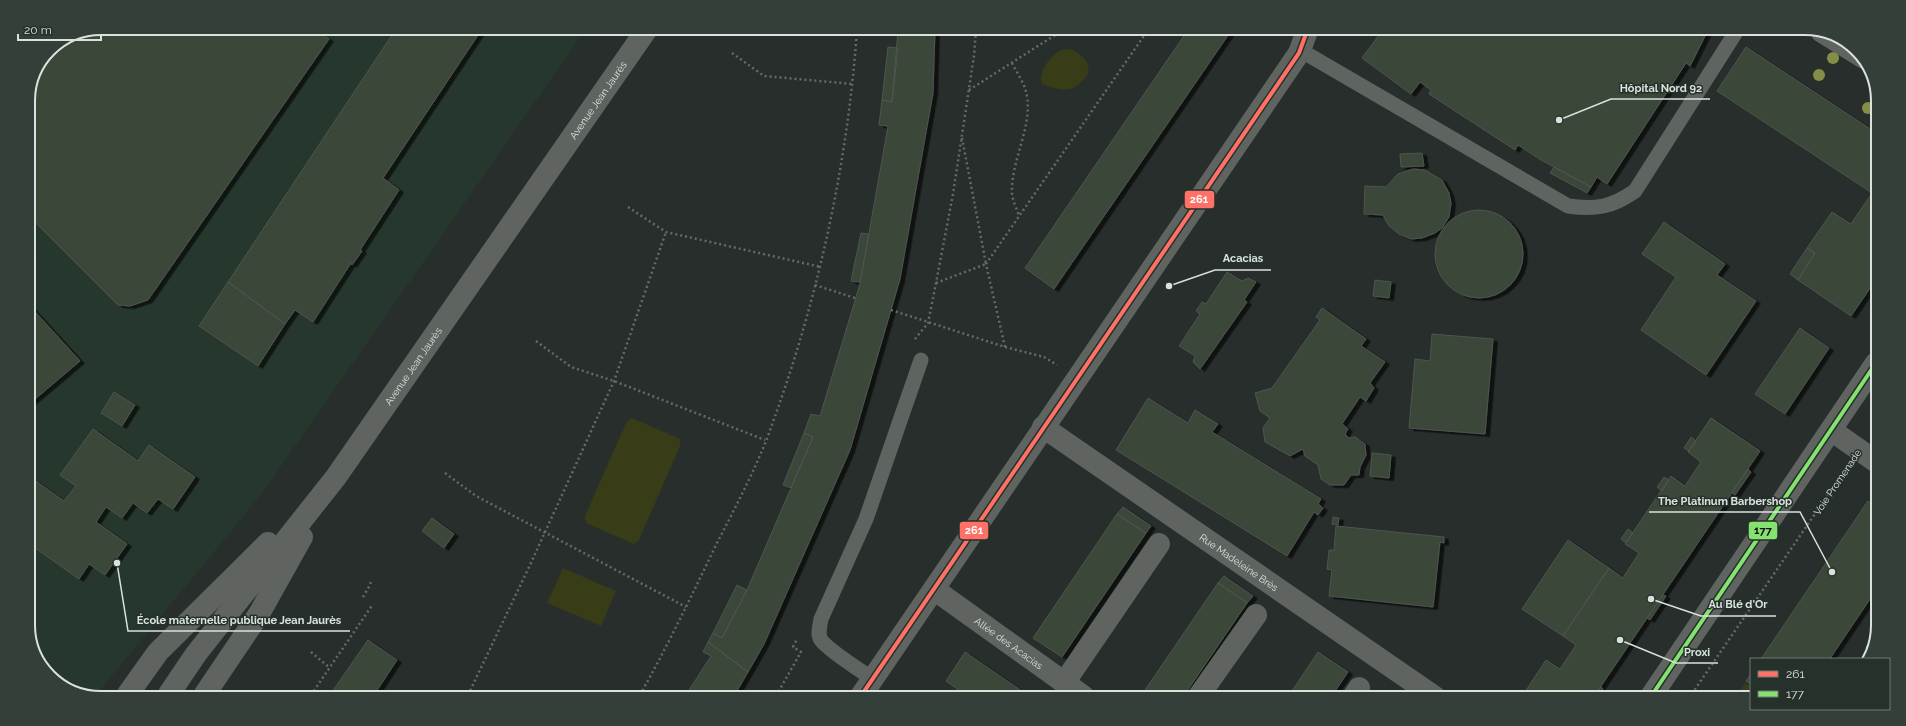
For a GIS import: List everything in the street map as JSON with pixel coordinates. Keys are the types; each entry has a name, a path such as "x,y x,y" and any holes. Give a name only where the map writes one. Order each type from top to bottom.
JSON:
{"street":[{"name":"Avenue Jean Jaurès","path":"171,691 196,654 336,477 643,35"},
{"path":"867,687 935,590 1304,40"},
{"path":"1655,691 1871,370"},
{"name":"Rue Madeleine Brès","path":"1043,427 1426,691"},
{"path":"1831,430 1867,456"},
{"path":"130,691 158,652 336,477"},
{"path":"206,691 259,614 336,477"},
{"path":"1064,683 1159,544"},
{"name":"Allée des Acacias","path":"935,590 1076,691"},
{"path":"1202,691 1256,615"}],"lane":[{"path":"1304,40 1568,206 1589,209 1620,202 1635,191 1734,35"},
{"path":"867,687 821,640 819,630 821,619 866,519 921,360"}],"path":[{"path":"642,691 686,607 751,476 766,440 804,327 821,267 831,223 853,84 857,35"},
{"path":"969,91 1055,35"},
{"path":"936,283 986,264 1145,35"},
{"path":"732,53 764,76 853,84"},
{"path":"1012,63 1025,89 1027,104 1025,131 1015,169 1012,193 1019,216"},
{"path":"962,136 986,264 1005,347"},
{"path":"628,207 666,232 821,267"},
{"path":"470,691 614,381 666,232"},
{"path":"815,285 855,298"},
{"path":"891,310 1005,347 1045,357 1076,379"},
{"path":"536,341 571,367 614,381 766,440"},
{"name":"Voie Promenade","path":"1694,691 1867,456"},
{"path":"445,473 476,496 686,607"},
{"path":"363,597 370,586 371,581"},
{"path":"314,691 373,604"},
{"path":"311,652 330,668"}],"shaded area":[{"path":"582,35 261,495 100,691 80,688 54,672 38,646 35,630 35,101 38,82 63,47 75,40 88,36"}],"green space":[{"path":"1071,49 1085,59 1089,68 1086,77 1070,89 1060,89 1042,84 1041,75 1049,60 1061,50"},
{"path":"632,418 680,439 680,446 639,540 634,544 586,523 585,516 626,423"},
{"path":"563,568 616,591 601,626 547,603"},
{"path":"1745,683 1750,686 1750,691 1740,691"}],"building":[{"path":"322,35 329,39 148,300 130,306 118,305 35,222 35,101 36,88 40,75 46,64 54,54 64,46 75,40 88,36"},
{"path":"392,35 478,35 383,178 399,190 360,250 362,251 352,265 351,263 313,322 295,310 285,324 228,282"},
{"path":"898,35 935,35 933,93 900,279 850,450 764,644 748,672 708,642 713,633 722,638 747,590 813,437 804,433 811,414 820,416 860,284 888,126 879,125 882,100 892,102"},
{"path":"1185,35 1228,35 1054,289 1025,268"},
{"path":"1379,35 1706,35 1690,66 1686,63 1607,184 1597,177 1591,187 1541,160 1518,145 1515,150 1429,94 1431,90 1420,82 1411,94 1362,58"},
{"path":"888,47 898,48 892,102 882,100"},
{"path":"1746,47 1871,129 1871,192 1717,91"},
{"path":"1422,153 1424,166 1401,167 1400,154"},
{"path":"1554,167 1591,187 1587,193 1550,173"},
{"path":"1413,169 1425,170 1442,180 1449,193 1451,203 1449,217 1442,228 1435,233 1422,238 1411,239 1399,234 1389,226 1383,215 1364,214 1365,186 1386,187 1398,174"},
{"path":"1871,194 1871,287 1851,316 1798,280 1815,253 1807,248 1832,212 1851,224"},
{"path":"1479,210 1496,214 1510,223 1519,237 1523,254 1519,271 1510,285 1496,294 1479,298 1462,294 1448,285 1439,271 1435,254 1439,237 1448,223 1462,214"},
{"path":"1664,222 1725,264 1717,275 1756,301 1706,375 1641,330 1676,277 1642,254"},
{"path":"861,233 869,234 860,282 851,281"},
{"path":"1807,248 1815,253 1798,280 1790,274"},
{"path":"1227,272 1242,281 1248,278 1256,282 1244,300 1247,302 1200,369 1193,362 1195,356 1179,346 1200,314 1196,311 1202,302 1206,304"},
{"path":"1375,280 1391,282 1389,298 1373,296"},
{"path":"228,282 285,324 258,366 199,326"},
{"path":"1322,308 1366,339 1361,346 1385,362 1370,383 1374,388 1366,401 1360,397 1342,424 1348,429 1345,434 1349,438 1355,437 1365,444 1366,455 1360,467 1359,475 1351,475 1344,485 1330,485 1321,479 1318,465 1305,456 1303,449 1290,456 1265,442 1263,428 1270,418 1260,411 1255,393 1272,388 1320,320 1316,317"},
{"path":"35,312 80,361 35,399"},
{"path":"1800,328 1829,348 1785,414 1755,394"},
{"path":"1432,334 1493,339 1485,434 1409,428 1415,359 1430,361"},
{"path":"114,392 135,405 122,426 101,413"},
{"path":"1148,398 1188,423 1195,410 1218,424 1212,432 1321,499 1318,504 1323,508 1318,515 1314,512 1287,556 1116,450"},
{"path":"1711,418 1760,451 1598,691 1526,691 1546,660 1560,669 1576,645 1563,636 1609,568 1623,578 1639,553 1625,544 1671,476 1685,486 1701,462 1688,452"},
{"path":"93,429 138,461 149,445 195,477 173,509 158,499 147,513 133,503 122,518 106,507 96,522 127,544 105,575 89,564 79,579 35,548 35,481 64,501 76,486 60,475"},
{"path":"804,433 813,437 791,488 783,485"},
{"path":"1691,437 1696,441 1689,451 1684,448"},
{"path":"1372,453 1391,455 1389,478 1370,476"},
{"path":"1748,469 1751,472 1735,495 1732,493"},
{"path":"1664,477 1669,480 1662,491 1657,487"},
{"path":"1868,501 1871,503 1871,600 1870,599 1831,657 1832,658 1762,658"},
{"path":"1123,507 1151,526 1146,533 1117,514"},
{"path":"1117,514 1146,533 1062,657 1033,638"},
{"path":"1333,517 1339,518 1338,525 1332,524"},
{"path":"432,518 454,534 444,548 422,531"},
{"path":"1336,526 1444,537 1444,543 1440,542 1433,607 1329,596 1332,570 1327,569 1329,550 1334,550"},
{"path":"1628,529 1633,533 1626,543 1621,539"},
{"path":"1568,540 1609,568 1563,636 1522,609"},
{"path":"1224,576 1253,596 1247,603 1218,583"},
{"path":"1218,583 1247,603 1187,691 1144,691"},
{"path":"737,585 747,590 722,638 713,633"},
{"path":"1663,595 1666,596 1650,620 1647,618"},
{"path":"368,640 397,660 377,691 333,691"},
{"path":"708,642 748,672 737,691 689,691 711,656 703,652"},
{"path":"965,652 1022,691 960,691 946,681"},
{"path":"1318,652 1348,672 1335,691 1292,691"},
{"path":"1750,675 1750,683 1746,681"},
{"path":"1601,687 1603,689 1602,691 1598,691"}],"transit line":[{"name":"261","path":"864,691 1299,53 1306,35"},
{"name":"177","path":"1655,691 1871,370"}],"place":[{"name":"Hôpital Nord 92","path":"1559,120"},
{"name":"Acacias","path":"1169,286"},
{"name":"École maternelle publique Jean Jaurès","path":"117,563"},
{"name":"The Platinum Barbershop","path":"1832,572"},
{"name":"Au Blé d'Or","path":"1651,599"},
{"name":"Proxi","path":"1620,640"}]}
